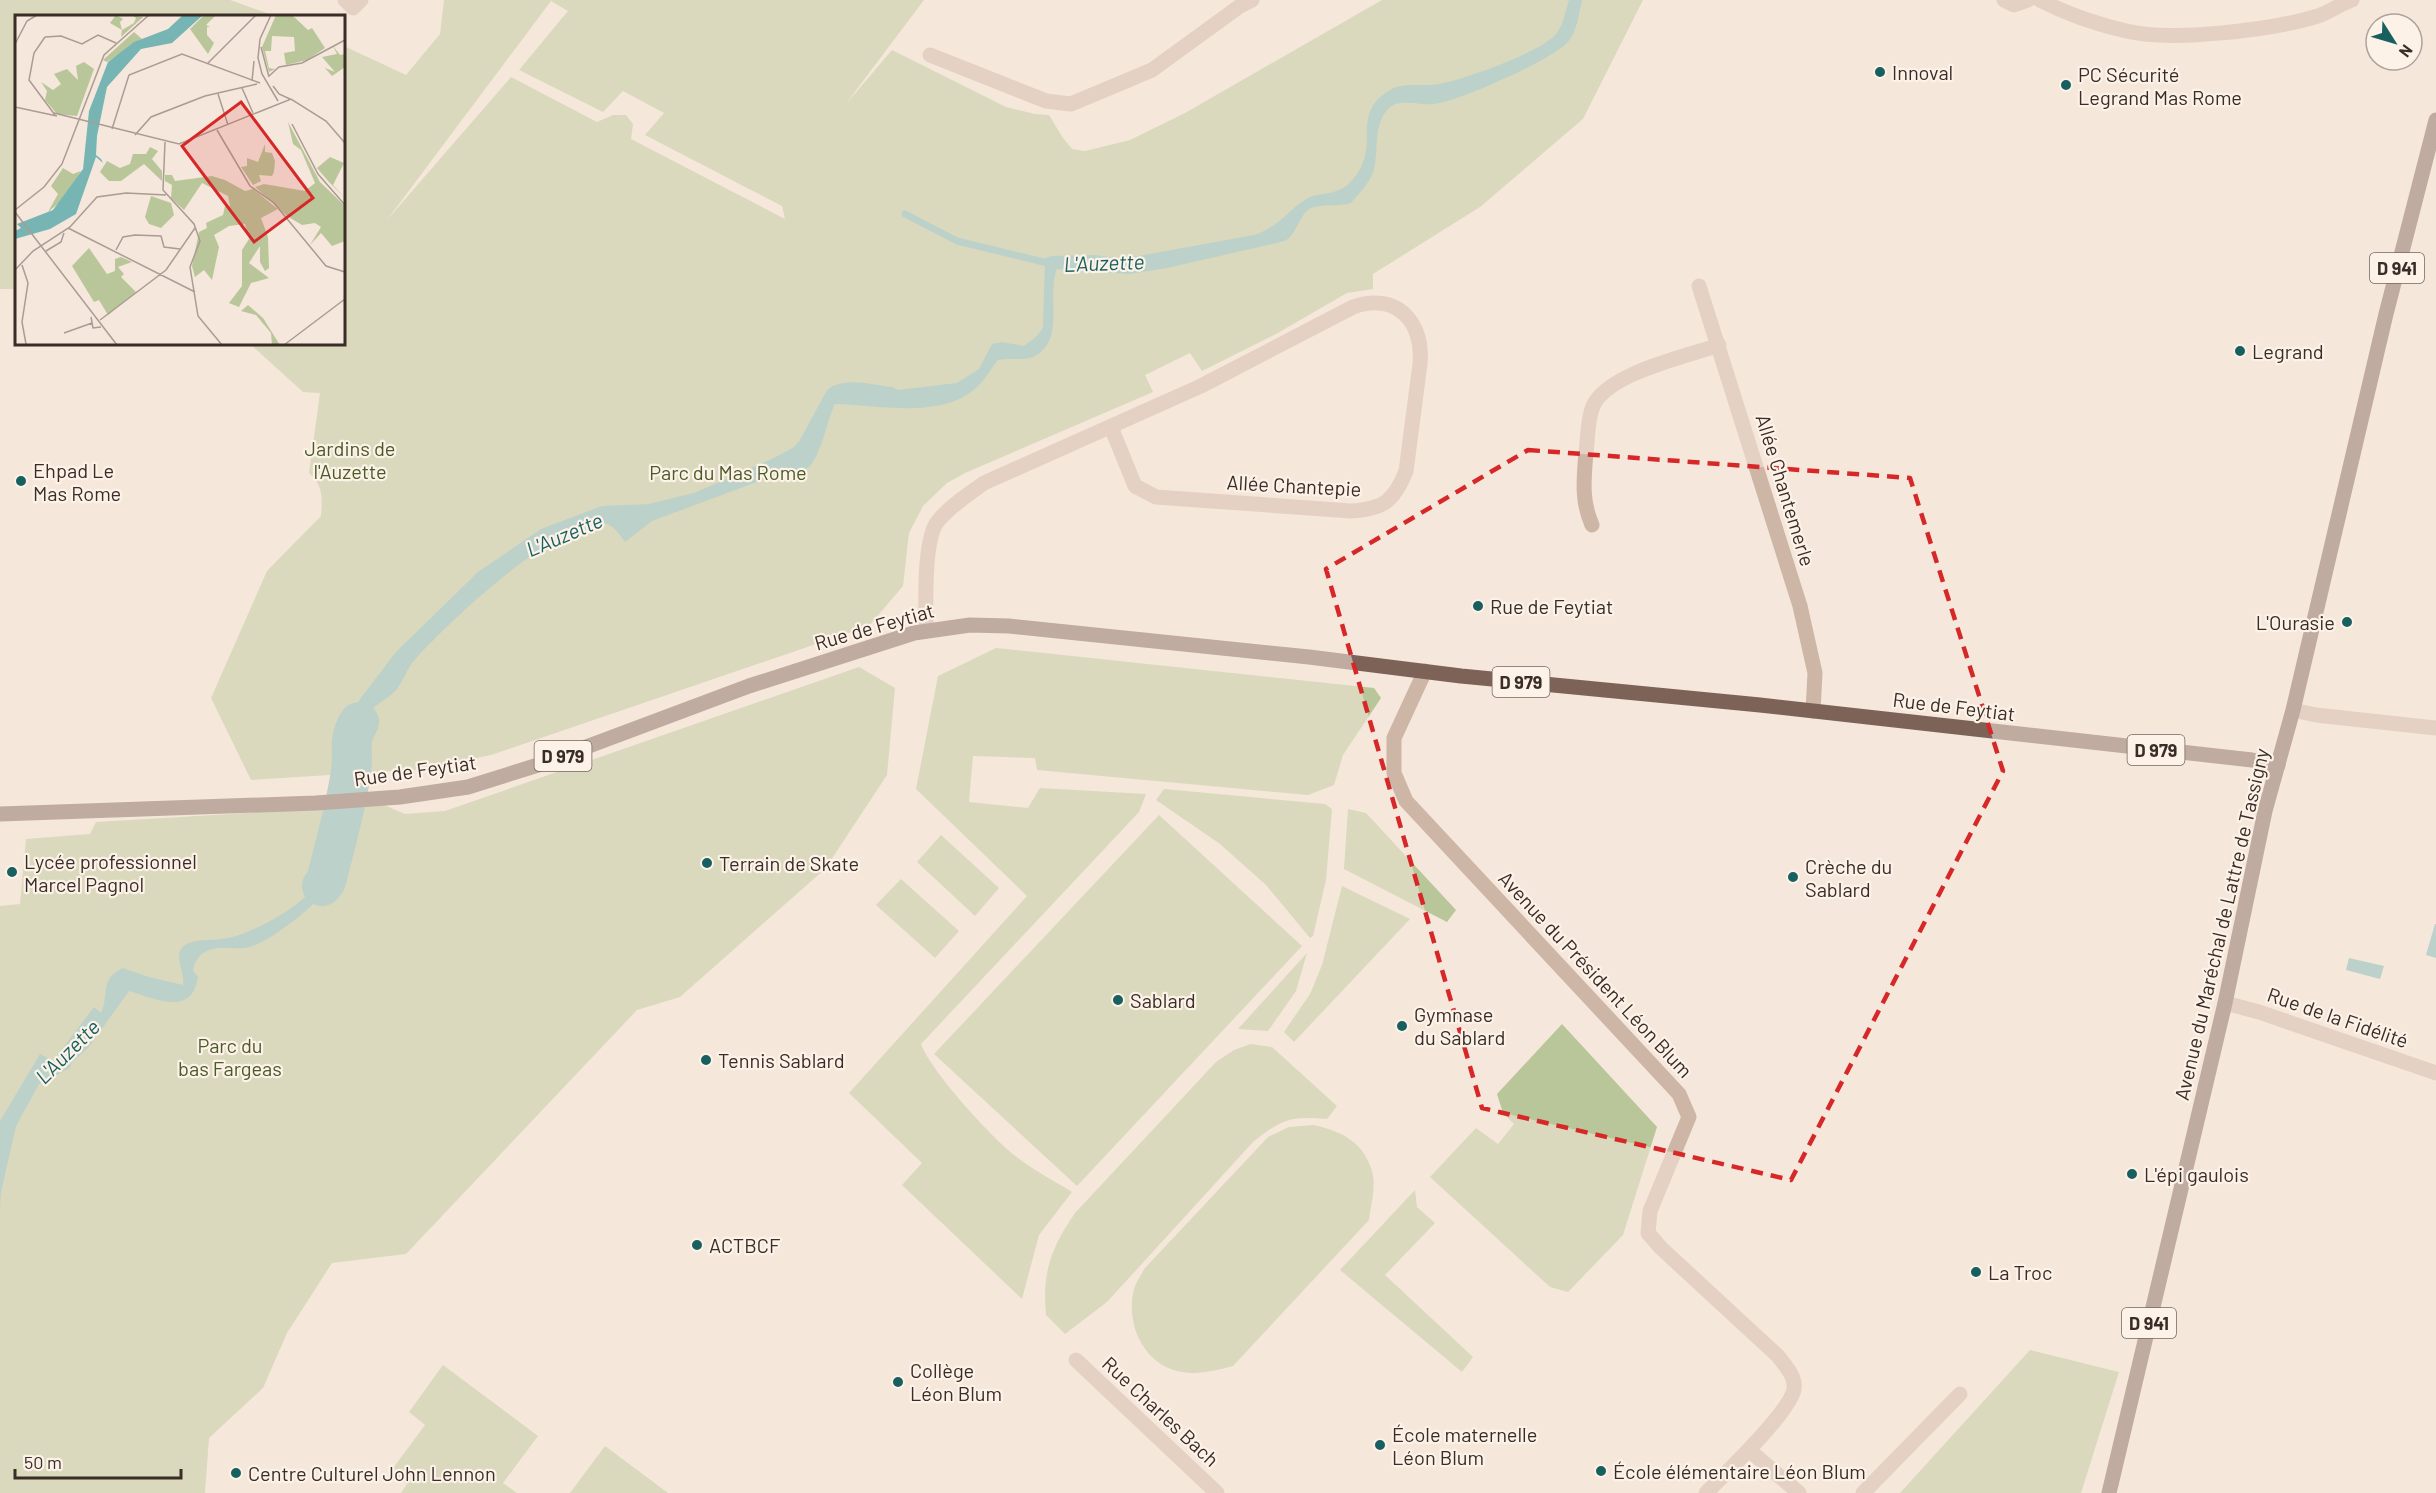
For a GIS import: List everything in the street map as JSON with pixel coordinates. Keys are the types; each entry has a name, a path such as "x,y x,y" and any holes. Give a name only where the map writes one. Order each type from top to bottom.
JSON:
{"main road":[{"name":"Avenue du Maréchal de Lattre de Tassigny","path":"2109,1493 2225,1003 2265,811 2294,710 2386,314 2436,120"},
{"name":"Rue de Feytiat","path":"0,814 315,803 400,797 468,787 538,765 749,686 926,630 970,625 1009,626 1813,711 2252,760 2278,765"}],"street":[{"path":"345,0 352,8 361,0"},
{"path":"2004,0 2014,5 2028,0"},
{"path":"2040,0 2067,14 2128,32 2172,34 2238,31 2279,25 2320,15 2352,0"},
{"path":"930,55 1046,101 1071,104 1152,70 1241,2"},
{"name":"Allée Chantemerle","path":"1699,286 1800,606 1815,673 1813,711"},
{"name":"Allée Chantepie","path":"926,630 926,562 936,523 952,506 984,483 1201,386 1353,307 1365,303 1385,304 1400,311 1419,334 1420,364 1406,471 1391,498 1382,506 1371,510 1351,511 1156,497 1135,486 1111,427"},
{"path":"1592,525 1583,498 1584,477 1593,407 1604,390 1621,378 1719,345"},
{"name":"Avenue du Président Léon Blum","path":"1425,671 1394,738 1394,773 1406,801 1672,1086 1687,1107 1689,1117 1650,1211 1648,1233 1660,1248 1778,1356 1791,1373 1795,1387 1792,1397 1749,1450 1706,1493"},
{"path":"2294,710 2316,715 2436,728"},
{"name":"Rue de la Fidélité","path":"2225,1003 2259,1012 2436,1073"},
{"name":"Rue Charles Bach","path":"1076,1360 1217,1493"},
{"path":"1863,1493 1960,1394"},
{"path":"1749,1450 1799,1493"}],"highlighted area":[{"path":"1528,450 1910,478 2003,771 1791,1180 1482,1108 1326,569"}],"green space":[{"path":"0,0 230,0 272,15 15,15 15,289 0,289"},
{"name":"Parc du Mas Rome","path":"444,0 924,0 845,105 892,50 1006,107 1049,115 1072,149 1085,151 1130,140 1185,113 1382,0 1643,0 1583,119 1480,207 1373,274 1373,289 1347,293 1276,334 1202,371 1190,353 1145,375 1153,392 965,473 947,483 923,506 909,533 903,586 869,626 491,755 425,769 251,780 211,698 267,571 321,516 322,504 320,488 309,473 320,393 303,392 251,345 345,345 345,46 406,75 440,34","holes":["551,1 568,11 519,70 603,112 623,91 664,113 645,135 782,206 785,219 631,139 633,124 626,115 613,115 597,122 511,77 387,220"]},
{"path":"996,648 1374,688 1381,698 1343,755 1334,785 1308,795 1037,770 1035,758 973,756 969,802 1028,808 1040,788 1146,794 1139,812 921,1044 948,1086 1003,1145 1020,1159 1072,1192 1039,1235 1022,1299 902,1185 922,1163 849,1093 1027,896 916,789 938,676"},
{"name":"Parc du bas Fargeas","path":"859,667 895,688 887,775 825,869 680,997 637,1010 406,1254 332,1263 287,1333 263,1388 209,1438 205,1493 0,1493 0,906 20,904 26,839 90,834 96,822 384,805 405,814 445,811"},
{"path":"1164,789 1325,804 1332,809 1326,880 1313,936 1310,938 1266,885 1220,844 1156,800"},
{"path":"1348,809 1366,813 1456,910 1447,922 1344,869"},
{"name":"Sablard","path":"1159,815 1302,946 1077,1186 934,1054"},
{"path":"941,835 999,888 975,916 917,862"},
{"path":"901,879 959,931 935,958 876,905"},
{"path":"1342,886 1410,919 1294,1042 1284,1032 1310,994 1322,965"},
{"path":"1307,953 1296,991 1268,1031 1238,1029"},
{"path":"1562,1024 1657,1127 1623,1235 1568,1292 1550,1287 1430,1177 1476,1128 1498,1144 1514,1124 1503,1113 1497,1094"},
{"path":"1251,1044 1272,1047 1337,1106 1327,1119 1304,1118 1287,1121 1272,1128 1253,1142 1107,1302 1065,1334 1046,1315 1045,1286 1054,1249 1075,1213 1216,1062 1234,1050"},
{"path":"1314,1125 1333,1130 1349,1139 1356,1144 1367,1159 1374,1181 1369,1220 1233,1366 1208,1372 1189,1373 1169,1368 1157,1361 1140,1341 1132,1316 1134,1289 1145,1268 1268,1137 1289,1127"},
{"path":"1415,1190 1417,1207 1435,1223 1385,1275 1473,1357 1462,1372 1340,1270"},
{"path":"2030,1350 2119,1372 2081,1493 1900,1493"},
{"path":"443,1365 538,1436 503,1483 517,1493 401,1493 407,1484 391,1471 425,1425 409,1412"},
{"path":"605,1446 668,1493 570,1493"}],"water":[{"path":"1569,0 1582,0 1573,34 1567,43 1542,60 1463,96 1434,104 1399,103 1389,108 1381,121 1377,137 1374,169 1364,187 1351,203 1308,210 1285,241 1167,268 1129,274 1057,269 1053,291 1053,328 1044,348 1031,358 998,360 981,383 964,397 929,407 891,408 835,404 819,451 810,466 804,470 789,470 652,521 625,542 612,527 605,523 581,527 557,539 501,579 448,626 412,663 396,690 365,717 357,738 355,775 344,775 346,724 360,699 396,652 478,572 541,529 602,506 649,504 694,493 774,458 794,447 827,390 842,383 858,382 898,390 957,383 979,369 992,344 1002,342 1024,346 1043,328 1045,258 1095,255 1122,259 1254,235 1263,231 1306,199 1341,189 1354,178 1365,157 1369,117 1372,107 1379,98 1390,90 1407,85 1433,85 1451,81 1499,65 1531,51 1556,34"},
{"path":"341,833 332,880 324,894 305,912 258,944 245,948 209,950 200,956 193,971 198,977 194,990 180,1001 160,1000 129,991 88,1048 71,1063 70,1068 39,1084 16,1126 1,1192 0,1208 0,1121 40,1054 53,1061 94,1007 101,1013 107,983 115,973 123,968 183,985 179,953 185,945 233,937 262,926 291,908 314,888 321,878 327,862 332,834"},
{"path":"2436,924 2436,958 2426,955"},
{"path":"2349,958 2384,966 2380,979 2346,970"}],"waterway":[{"path":"905,214 957,241 1052,264"},
{"name":"L'Auzette","path":"322,886 326,881 343,813 352,764 353,735 359,722"}],"place":[{"name":"Innoval","path":"1880,72"},
{"name":"PC Sécurité Legrand Mas Rome","path":"2066,85"},
{"name":"Legrand","path":"2240,351"},
{"name":"Ehpad Le Mas Rome","path":"21,481"},
{"name":"Rue de Feytiat","path":"1478,606"},
{"name":"L'Ourasie","path":"2347,622"},
{"name":"Terrain de Skate","path":"707,863"},
{"name":"Lycée professionnel Marcel Pagnol","path":"12,872"},
{"name":"Crèche du Sablard","path":"1793,877"},
{"name":"Sablard","path":"1118,1000"},
{"name":"Gymnase du Sablard","path":"1402,1026"},
{"name":"Tennis Sablard","path":"706,1060"},
{"name":"L'épi gaulois","path":"2132,1174"},
{"name":"ACTBCF","path":"697,1245"},
{"name":"La Troc","path":"1976,1272"},
{"name":"Collège Léon Blum","path":"898,1382"},
{"name":"École maternelle Léon Blum","path":"1380,1445"},
{"name":"École élémentaire Léon Blum","path":"1601,1471"},
{"name":"Centre Culturel John Lennon","path":"236,1473"}],"park label":[{"name":"Jardins de l'Auzette","path":"350,460"}]}
